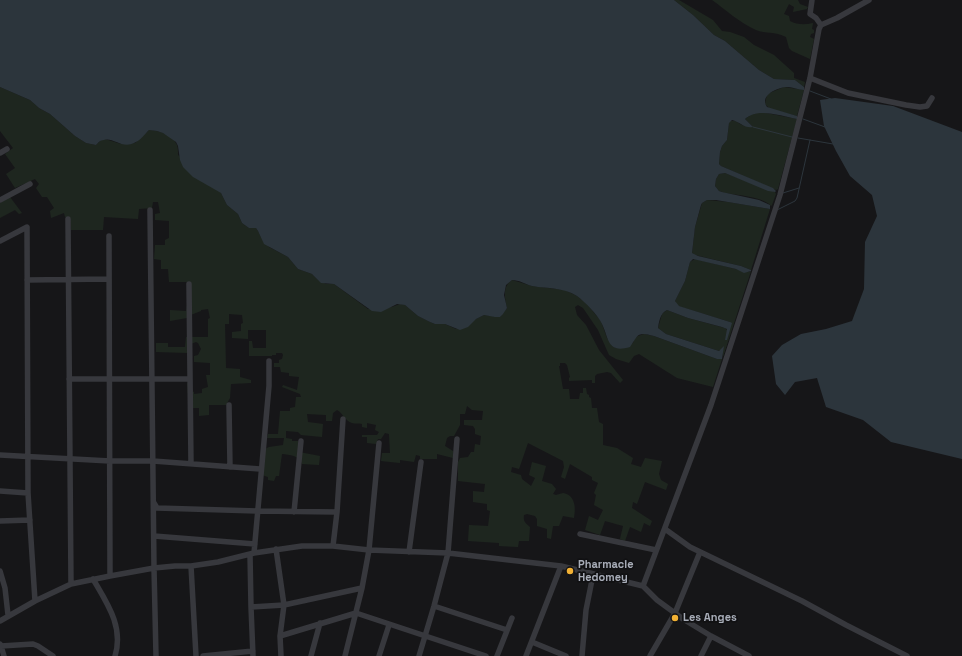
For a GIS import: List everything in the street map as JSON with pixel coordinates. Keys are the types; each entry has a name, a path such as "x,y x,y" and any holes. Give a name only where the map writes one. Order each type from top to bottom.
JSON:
{"street":[{"path":"812,0 810,14 816,18 821,25"},
{"path":"643,586 711,405 780,195 810,78 816,50 817,35 821,25 869,0"},
{"path":"810,78 848,93 906,105 920,107 927,106 932,98"},
{"path":"0,153 7,149"},
{"path":"0,200 30,184"},
{"path":"150,210 156,656"},
{"path":"68,219 71,584"},
{"path":"0,241 27,227 28,493 35,601"},
{"path":"109,236 110,576"},
{"path":"27,280 109,279"},
{"path":"189,284 191,464"},
{"path":"203,656 253,653 251,607 252,553 255,544 260,469 269,386 269,361"},
{"path":"69,380 190,379"},
{"path":"229,405 230,467"},
{"path":"333,546 337,512 343,420"},
{"path":"419,656 448,553 457,439"},
{"path":"294,512 302,441"},
{"path":"345,656 362,588 369,550 378,443"},
{"path":"0,455 110,461 153,461 260,469"},
{"path":"409,552 421,462"},
{"path":"0,491 28,493"},
{"path":"153,502 157,508 337,512"},
{"path":"0,521 30,520"},
{"path":"665,529 690,547 802,601 907,656"},
{"path":"580,534 656,550"},
{"path":"154,536 255,544"},
{"path":"0,621 8,615 71,584 154,568 191,566 218,562 252,553 302,546 333,546 369,550 448,553 561,566 643,586 657,600 675,613 741,654 749,656"},
{"path":"276,550 284,605 280,636 281,656"},
{"path":"650,656 675,613 700,552"},
{"path":"191,566 196,656"},
{"path":"526,656 561,566"},
{"path":"0,571 2,589 8,615"},
{"path":"582,656 586,610 593,574"},
{"path":"94,580 111,610 116,626 117,648 115,656"},
{"path":"251,607 284,605 362,588"},
{"path":"434,606 507,630"},
{"path":"280,636 356,613 486,656"},
{"path":"497,656 512,618"},
{"path":"311,656 320,623"},
{"path":"380,656 389,625"},
{"path":"700,656 711,636"},
{"path":"532,642 566,656"},
{"path":"4,655 0,645 33,644 53,656"}],"shaded area":[{"path":"0,0 674,0 693,15 714,35 725,41 759,70 774,79 795,80 804,87 804,90 790,87 779,88 767,95 765,103 767,107 797,116 797,119 770,113 750,115 745,119 753,127 745,126 732,120 729,123 727,140 722,146 720,152 719,164 721,166 773,188 776,191 768,191 725,173 719,174 716,179 715,186 719,191 759,200 770,205 770,209 716,200 707,200 701,205 695,227 692,253 698,256 741,266 751,271 744,273 736,269 693,259 690,262 685,281 675,301 679,306 732,323 727,340 725,340 727,329 688,318 667,310 661,315 659,320 658,328 666,334 719,351 724,346 722,359 717,359 654,336 644,334 639,335 630,347 622,349 613,346 610,343 600,320 591,309 577,296 566,291 532,286 520,281 512,280 506,285 504,295 507,308 500,317 484,315 476,319 468,327 460,330 445,324 435,324 430,322 418,316 405,305 397,304 381,312 372,311 334,284 321,283 312,274 298,269 288,257 264,244 256,228 249,228 242,223 238,214 227,205 221,193 193,177 183,167 176,142 163,133 149,130 139,140 126,145 111,140 101,140 96,145 86,143 30,100 0,87"},
{"path":"674,0 679,0 713,20 722,31 744,37 754,45 774,55 794,73 794,78 805,82 804,87 795,80 774,79 759,70 725,41 714,35 693,15"},
{"path":"712,0 798,0 800,4 808,7 807,9 793,12 794,7 789,4 784,14 789,16 790,21 798,24 813,23 812,29 814,30 814,33 811,34 810,37 814,39 810,59 792,51 789,48 786,37 756,30 750,27"},
{"path":"0,87 30,100 86,143 96,145 101,140 105,139 121,144 135,143 149,130 161,132 169,136 177,145 178,155 221,193 227,205 238,214 242,223 249,228 256,228 269,247 288,257 298,269 312,274 318,280 326,284 334,284 368,309 392,307 400,304 405,305 418,316 430,322 435,324 445,324 456,329 484,315 500,317 507,308 505,289 512,280 532,286 565,290 577,296 586,303 600,320 607,338 615,348 633,343 635,337 644,334 654,336 717,359 722,359 713,387 677,378 639,354 634,356 629,363 616,359 609,355 598,330 583,308 578,305 575,307 577,315 586,325 599,350 623,380 620,383 611,373 607,372 597,374 595,376 595,383 592,383 592,380 569,381 570,377 567,365 565,363 560,363 559,366 563,389 569,389 570,399 579,399 580,393 583,393 583,388 586,388 587,394 591,398 592,408 597,408 599,422 603,424 603,445 617,448 633,458 631,464 641,467 645,458 662,461 659,474 661,480 668,484 666,490 645,482 637,504 633,502 632,508 652,521 650,526 644,523 641,532 630,527 625,541 620,539 623,526 605,521 600,535 585,530 589,516 598,520 603,510 594,505 596,495 594,493 598,483 592,480 592,477 570,464 565,479 561,477 564,467 563,461 528,443 519,469 512,467 511,472 521,475 522,479 531,486 535,478 529,475 532,462 546,466 542,481 552,484 556,489 553,494 556,495 563,493 570,496 575,506 574,518 563,516 559,526 553,526 551,539 547,538 547,529 537,526 537,519 535,516 527,514 524,515 525,522 530,527 529,541 519,541 518,547 499,546 499,543 468,541 469,525 488,526 490,511 487,510 487,504 473,502 473,491 484,492 485,484 458,481 458,462 460,458 468,457 471,452 474,452 475,444 480,445 481,436 475,434 475,429 473,426 464,425 464,420 482,420 483,411 472,410 467,406 465,414 460,414 460,425 454,436 447,438 445,446 453,451 453,458 437,454 437,459 420,459 420,456 416,455 414,462 400,460 400,463 381,461 382,453 390,453 389,434 385,433 381,439 378,439 376,444 367,443 367,437 362,437 362,435 377,435 379,432 375,430 376,425 367,423 367,428 362,427 362,424 350,422 337,410 333,413 332,421 326,421 326,415 307,414 308,422 323,424 322,437 301,435 298,432 286,431 286,438 292,439 292,441 298,441 299,452 320,456 319,465 302,464 296,457 282,454 279,476 276,476 274,481 268,480 268,477 262,475 265,449 283,445 284,438 267,438 268,434 278,434 280,411 290,411 290,408 295,407 296,397 301,397 300,394 282,387 283,385 297,390 299,377 289,376 289,373 281,372 280,367 274,367 274,363 279,363 279,360 282,359 282,353 276,353 276,355 272,356 249,356 249,341 252,341 253,348 266,348 266,330 248,330 248,339 232,338 232,332 241,331 241,324 243,323 242,315 229,314 229,324 225,324 226,368 240,369 240,377 251,380 251,383 231,384 230,398 226,405 209,405 209,415 199,416 199,408 189,408 187,383 191,383 194,394 202,393 202,389 208,387 206,375 210,375 210,363 194,362 194,356 198,355 201,349 196,342 188,345 188,353 156,352 156,343 168,343 168,347 185,347 186,337 208,337 208,319 210,318 208,309 201,310 188,316 187,318 170,321 170,310 186,311 190,282 169,282 168,269 161,269 161,260 154,259 155,245 165,245 165,240 169,238 169,221 155,220 155,214 160,213 158,202 153,202 152,208 139,209 138,219 104,217 103,230 71,230 70,217 65,217 64,213 51,218 50,211 54,208 47,197 42,197 36,188 39,184 35,179 15,188 6,174 15,168 5,154 13,148 0,131"},
{"path":"784,87 804,90 797,116 770,109 765,104 767,94"},
{"path":"835,98 893,106 962,132 962,459 891,442 863,420 826,407 817,378 795,382 785,395 776,384 772,356 782,345 801,334 826,329 852,321 864,289 865,242 877,216 872,195 850,176 824,126 820,100"},
{"path":"761,112 797,119 778,189 776,190 719,164 720,152 722,146 727,140 730,121 735,121 742,125 753,127 745,119 752,114"},
{"path":"725,173 775,192 776,194 772,205 771,206 767,202 754,198 719,191 715,186 716,179 719,174"},
{"path":"10,197 22,213 19,214 15,210 0,218 0,203"},
{"path":"707,200 770,209 751,270 692,253 695,227 702,203"},
{"path":"695,259 748,272 751,271 723,357 722,351 720,350 719,351 666,334 658,328 662,314 667,310 688,318 725,328 727,330 730,322 678,306 675,301 685,281 690,262"}],"waterway":[{"path":"810,91 831,99"},
{"path":"803,119 825,127"},
{"path":"753,127 792,137"},
{"path":"798,138 833,144"},
{"path":"777,210 795,201 797,198 810,140"},
{"path":"783,193 799,188"}],"place":[{"name":"Pharmacie Hedomey","path":"570,571"},
{"name":"Les Anges","path":"675,618"}]}
